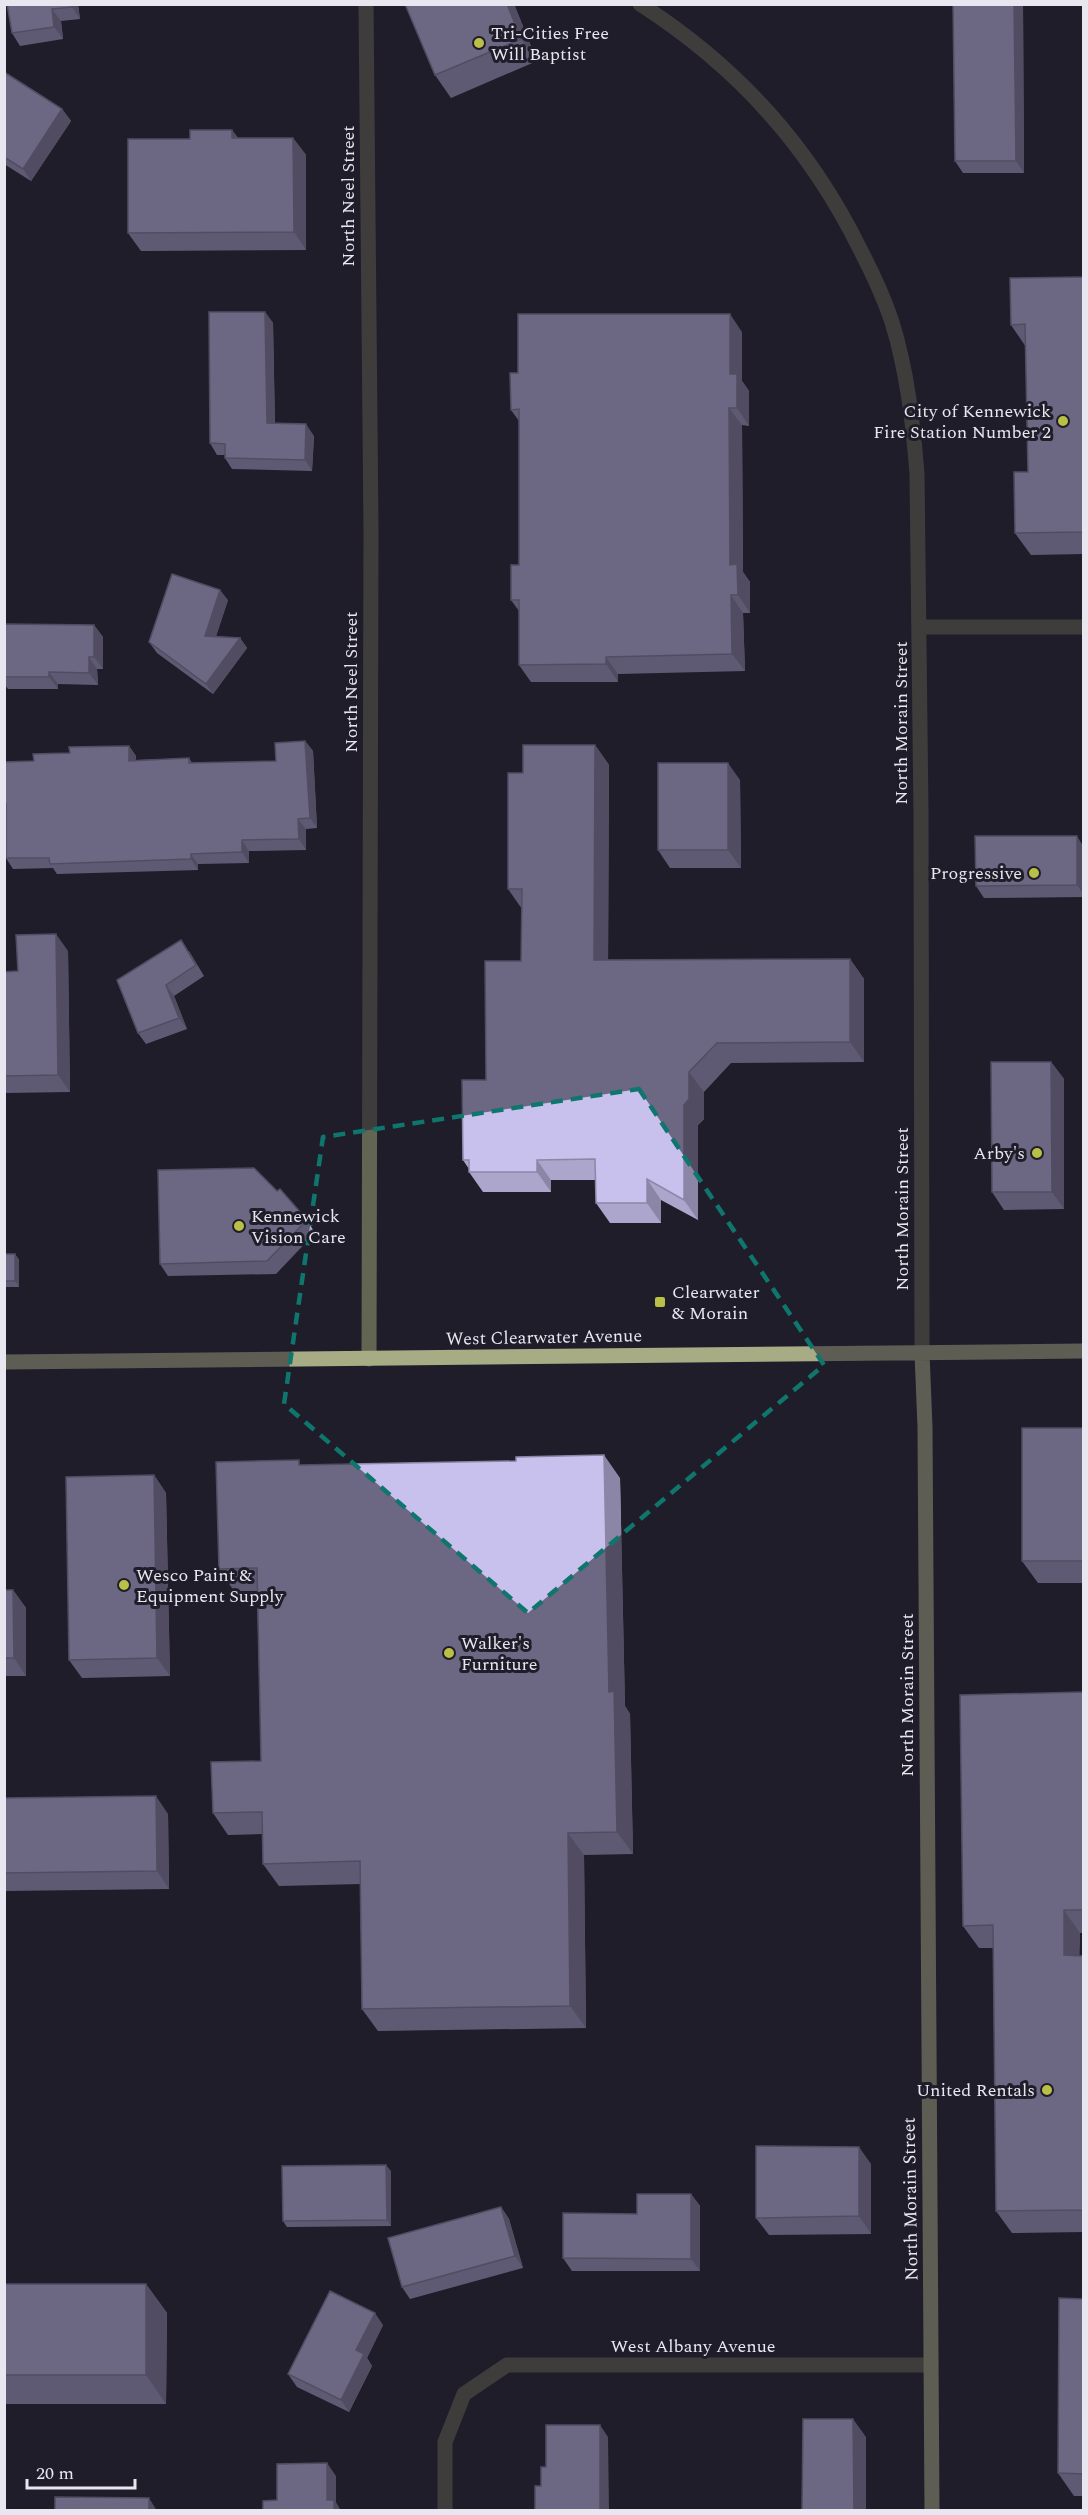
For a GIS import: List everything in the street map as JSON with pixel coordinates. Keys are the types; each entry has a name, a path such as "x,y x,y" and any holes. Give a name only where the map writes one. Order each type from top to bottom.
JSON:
{"main road":[{"name":"West Clearwater Avenue","path":"4,1362 1083,1351"},
{"name":"North Morain Street","path":"922,1353 932,2511"}],"street":[{"name":"North Neel Street","path":"366,4 371,554 369,1359"},
{"name":"North Morain Street","path":"640,4 699,46 739,80 770,112 826,185 874,277 891,321 904,369 913,424 917,474 920,627 922,1353"},
{"path":"920,627 1083,627"},
{"name":"West Albany Avenue","path":"445,2511 445,2442 464,2394 507,2366 930,2365"}],"highlighted area":[{"path":"639,1089 824,1365 528,1613 284,1404 323,1137"}],"building":[{"path":"7,4 71,4 72,7 52,9 54,27 12,33"},
{"name":"Tri-Cities Free Will Baptist","path":"405,4 507,4 521,39 435,75"},
{"path":"953,4 1014,4 1016,161 955,161"},
{"path":"4,72 62,109 23,169 4,157"},
{"path":"190,130 232,130 232,138 293,138 294,232 128,233 128,139 190,139"},
{"name":"City of Kennewick Fire Station Number 2","path":"1083,277 1083,532 1015,533 1014,472 1028,472 1025,324 1011,325 1010,278"},
{"path":"209,312 265,312 267,423 306,424 305,460 225,458 225,444 210,443"},
{"path":"518,314 730,314 730,374 737,374 737,408 729,408 730,565 737,564 738,595 731,595 732,654 606,657 606,664 519,665 519,600 511,600 511,565 519,565 519,409 511,410 510,373 518,373"},
{"path":"172,574 220,590 205,636 240,638 206,684 149,642"},
{"path":"4,624 94,625 94,657 89,657 89,673 49,672 49,677 4,677"},
{"path":"305,741 310,818 298,819 299,839 242,840 242,852 191,854 191,859 50,864 49,858 6,858 4,762 34,761 33,754 70,753 69,747 129,746 129,761 189,758 189,763 276,761 275,743"},
{"path":"523,745 595,745 594,960 850,959 850,1042 717,1043 689,1072 689,1099 684,1105 684,1200 647,1179 647,1203 596,1203 595,1159 537,1160 537,1172 469,1172 469,1160 463,1160 462,1080 486,1080 485,961 521,961 522,889 508,889 508,773 523,773"},
{"path":"658,763 728,763 728,850 658,850"},
{"name":"Progressive","path":"975,836 1077,836 1077,885 976,886"},
{"path":"56,934 58,1075 4,1076 4,972 18,971 16,935"},
{"path":"181,940 196,965 166,985 179,1018 138,1033 117,980"},
{"path":"991,1062 1051,1062 1052,1192 992,1192"},
{"name":"Kennewick Vision Care","path":"254,1168 277,1191 280,1189 307,1220 267,1261 160,1264 158,1170"},
{"path":"4,1254 15,1254 15,1281 4,1281"},
{"path":"1022,1428 1083,1428 1083,1561 1022,1561"},
{"name":"Walker's Furniture","path":"604,1455 609,1692 614,1691 617,1832 568,1833 570,2006 362,2009 360,1861 263,1864 262,1812 213,1813 211,1762 261,1761 257,1568 219,1569 216,1462 299,1460 299,1465 516,1461 516,1457"},
{"name":"Wesco Paint & Equipment Supply","path":"154,1475 157,1658 69,1660 66,1477"},
{"path":"4,1590 13,1590 14,1658 4,1658"},
{"name":"United Rentals","path":"1083,1692 1083,1910 1064,1910 1064,1955 1083,1956 1083,2210 996,2211 993,1925 963,1926 960,1695"},
{"path":"156,1796 157,1871 4,1873 4,1798"},
{"path":"756,2146 859,2147 859,2216 756,2218"},
{"path":"386,2165 387,2220 283,2221 282,2166"},
{"path":"637,2194 691,2194 691,2259 563,2258 563,2213 637,2214"},
{"path":"501,2207 515,2256 402,2287 388,2238"},
{"path":"4,2284 146,2284 146,2375 4,2375"},
{"path":"330,2291 375,2313 356,2350 364,2354 341,2400 288,2374"},
{"path":"1059,2298 1083,2299 1083,2474 1058,2473"},
{"path":"803,2419 853,2419 854,2511 802,2511"},
{"path":"546,2425 600,2425 600,2511 535,2511 535,2486 541,2486 541,2467 546,2467"},
{"path":"327,2463 327,2500 334,2500 334,2511 263,2511 263,2501 277,2500 277,2464"},
{"path":"55,2497 149,2498 149,2511 55,2511"}],"place":[{"name":"Tri-Cities Free Will Baptist","path":"479,43"},
{"name":"City of Kennewick Fire Station Number 2","path":"1063,421"},
{"name":"Progressive","path":"1034,873"},
{"name":"Arby's","path":"1037,1153"},
{"name":"Kennewick Vision Care","path":"239,1226"},
{"name":"Clearwater & Morain","path":"660,1302"},
{"name":"Wesco Paint & Equipment Supply","path":"124,1585"},
{"name":"Walker's Furniture","path":"449,1653"},
{"name":"United Rentals","path":"1047,2090"}]}
